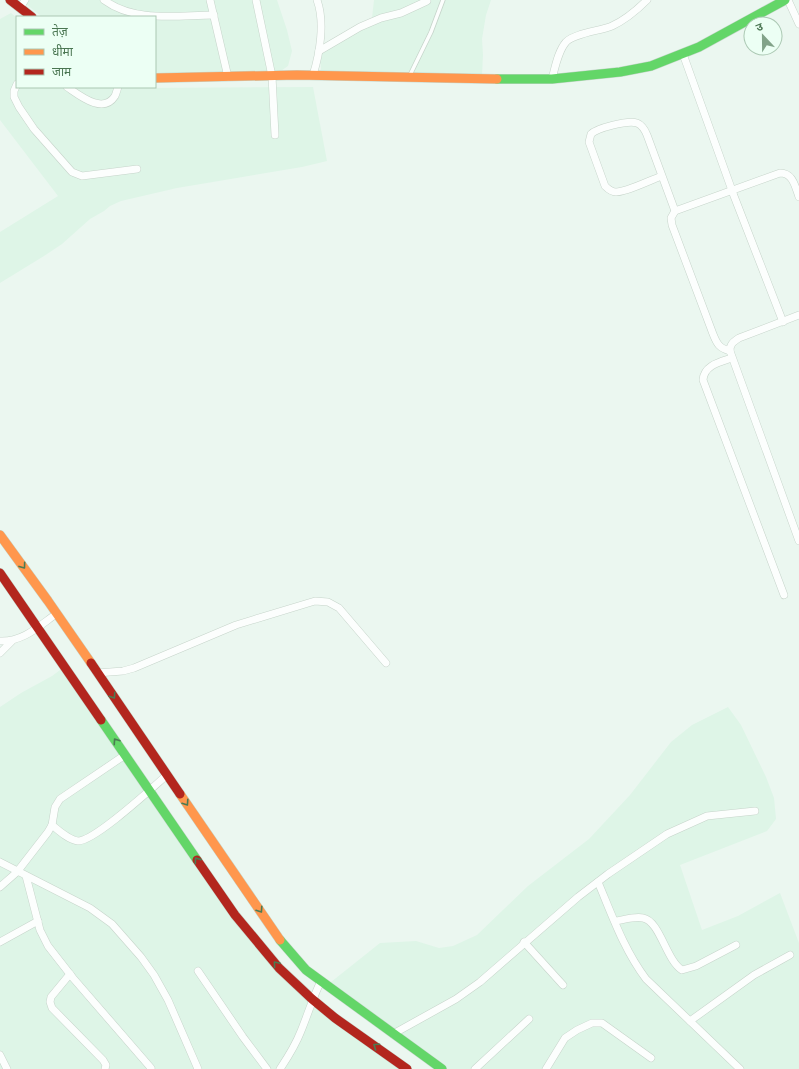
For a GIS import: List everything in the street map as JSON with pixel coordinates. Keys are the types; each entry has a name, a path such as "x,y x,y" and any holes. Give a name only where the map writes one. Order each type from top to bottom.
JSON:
{"street":[{"path":"10,0 23,4 31,16"},
{"path":"104,0 121,10 138,15 214,15"},
{"path":"210,0 228,77"},
{"path":"256,0 272,76 275,135"},
{"path":"313,75 320,51 320,16 317,0"},
{"path":"320,51 360,27 381,18 401,13 427,0"},
{"path":"552,79 561,49 567,41 613,26 625,19 647,0"},
{"path":"156,78 313,75 534,80 552,79 620,72 651,66 699,47 787,0 799,24"},
{"path":"682,54 782,322"},
{"path":"16,86 14,97 19,107 34,129 72,172 82,176 137,169"},
{"path":"69,88 92,103 101,104 108,102 115,96 118,88"},
{"path":"662,176 615,192 608,190 605,186 589,142 591,134 599,129 629,122 638,123 644,128 647,135 675,211"},
{"path":"731,355 717,344 672,225 671,218 675,211 780,173 785,173 790,176 799,197"},
{"path":"799,315 740,338 733,342 730,346 731,355 799,541"},
{"path":"731,355 707,369 704,374 704,380 784,595"},
{"path":"0,534 283,945 306,970 320,981 442,1069"},
{"path":"0,573 235,915 279,968 312,999 335,1018 407,1069"},
{"path":"97,673 123,671 134,668 236,625 315,601 328,602 339,608 386,663"},
{"path":"0,653 12,641 27,634 56,614"},
{"path":"0,640 12,641"},
{"path":"0,887 18,872 52,825 55,808 60,800 125,755"},
{"path":"52,825 67,837 78,841 86,839 99,832 167,776"},
{"path":"393,1034 456,999 480,982 524,942 578,897 667,834 707,816 754,811"},
{"path":"0,862 90,908 112,924 141,957 154,975 168,1000 198,1069"},
{"path":"26,876 40,930 48,946 70,974 151,1068"},
{"path":"598,882 624,944 637,967 646,979 740,1069"},
{"path":"615,921 641,918 649,920 678,968 682,970 696,966 736,946"},
{"path":"0,942 38,921"},
{"path":"524,942 563,985"},
{"path":"690,1021 754,975 790,955"},
{"path":"198,971 243,1037 267,1069"},
{"path":"70,974 51,997 50,1002 56,1012 103,1060 106,1065 105,1069"},
{"path":"280,1069 292,1051 320,981"},
{"path":"475,1069 530,1019"},
{"path":"546,1069 565,1038 592,1023 602,1023 651,1058"},
{"path":"0,1055 8,1069"}],"lane":[{"path":"409,76 431,32 443,0"}],"shaded area":[{"path":"21,0 277,0 292,51 288,66 278,73 156,73 156,16 41,16"},
{"path":"374,0 491,0 486,15 482,39 482,75 320,73 321,68 319,49 366,24 372,18"},
{"path":"11,13 16,17 16,88 313,87 327,161 302,167 177,188 121,201 90,219 62,244 0,283 0,232 58,196 0,120 0,19"},
{"path":"64,667 284,977 406,1069 0,1069 0,707 21,693 52,676"},
{"path":"728,707 741,725 766,777 774,798 776,819 767,831 680,865 702,930 738,916 780,893 799,943 799,1069 444,1069 326,986 380,943 416,941 439,948 453,946 477,935 528,886 589,839 630,795 671,742 692,725"}],"traffic: fast":[{"path":"497,79 552,79 620,72 651,66 699,47 785,0"},
{"path":"101,720 197,860"},
{"path":"280,940 306,970 442,1069"}],"traffic: slow":[{"path":"156,78 297,75 497,79"},
{"path":"0,535 91,663"},
{"path":"180,794 280,940"}],"traffic: jam":[{"path":"10,0 31,16"},
{"path":"0,573 101,720"},
{"path":"91,663 180,794"},
{"path":"197,860 235,915 279,968 335,1018 407,1069"}]}
